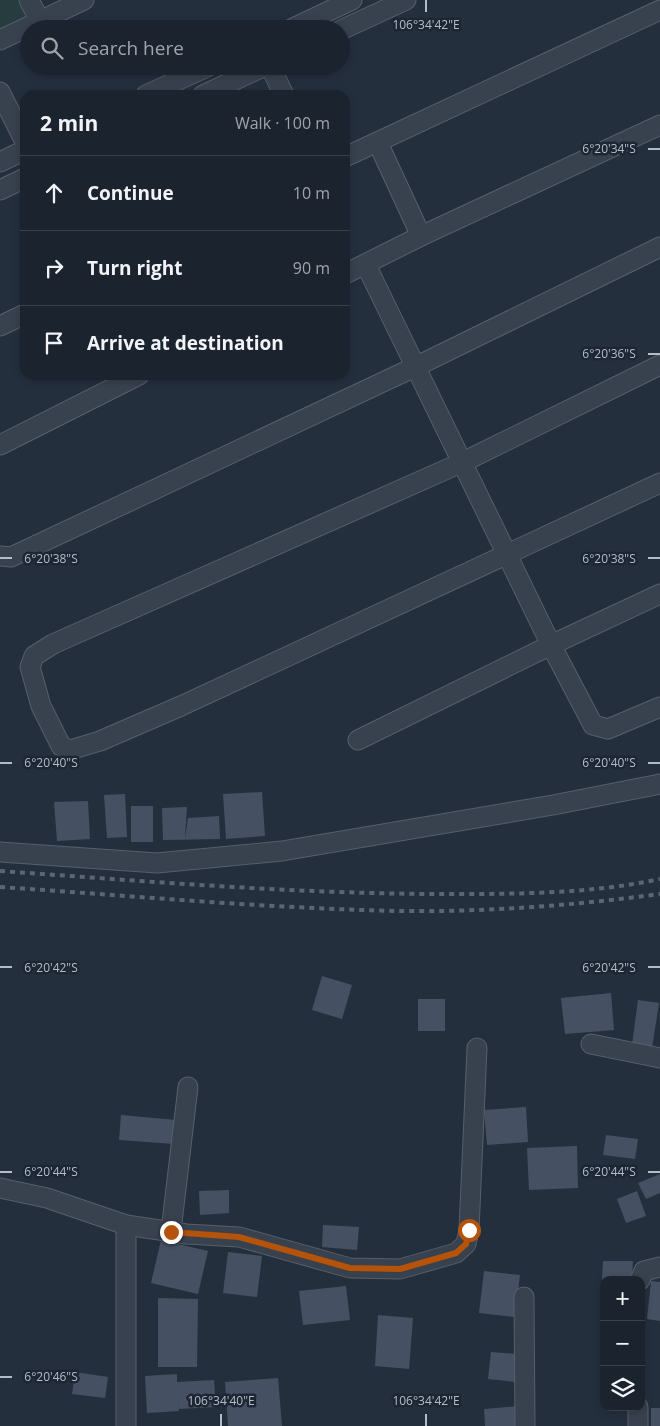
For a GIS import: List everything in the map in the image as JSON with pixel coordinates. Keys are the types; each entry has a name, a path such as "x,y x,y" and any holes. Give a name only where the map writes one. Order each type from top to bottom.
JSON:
{"street":[{"path":"29,0 39,20"},
{"path":"42,20 84,0"},
{"path":"310,20 352,0"},
{"path":"350,26 406,0"},
{"path":"350,155 660,10"},
{"path":"0,40 20,30"},
{"path":"157,90 189,75"},
{"path":"214,90 246,75"},
{"path":"274,75 282,90"},
{"path":"0,92 20,132"},
{"path":"350,272 421,236 660,125"},
{"path":"378,143 421,236"},
{"path":"0,162 20,152"},
{"path":"0,190 20,180"},
{"path":"0,556 10,558 417,366 660,247"},
{"path":"366,265 417,366 551,645 594,725 608,729 660,707"},
{"path":"0,326 20,316"},
{"path":"660,365 463,462 52,644 34,656 30,667 42,706 61,746 70,750 100,741 190,702 660,483"},
{"path":"0,445 128,380"},
{"path":"358,740 551,645 660,594"},
{"path":"0,852 157,863 282,851 552,805 660,784"},
{"path":"591,1044 660,1058"},
{"path":"0,1188 47,1198 126,1224 171,1232 239,1237 350,1268 400,1269 456,1253 466,1244 469,1230 477,1048"},
{"path":"171,1232 188,1087"},
{"path":"126,1224 126,1426"},
{"path":"642,1276 644,1271 660,1267"},
{"path":"524,1297 525,1426"},
{"path":"638,1411 638,1426"}],"green space":[{"path":"0,0 20,0 27,15 0,29"}],"building":[{"path":"262,792 265,836 226,839 223,794"},
{"path":"125,794 127,837 107,838 104,795"},
{"path":"88,801 90,839 57,841 54,802"},
{"path":"131,806 153,806 153,842 131,842"},
{"path":"187,807 185,839 188,818 219,816 220,839 163,840 162,808"},
{"path":"322,976 352,985 342,1019 312,1010"},
{"path":"611,993 614,1030 565,1034 561,998"},
{"path":"418,999 445,999 445,1031 418,1031"},
{"path":"638,1000 659,1003 652,1048 632,1045"},
{"path":"526,1107 528,1142 487,1145 484,1110"},
{"path":"121,1115 176,1120 174,1144 119,1140"},
{"path":"606,1135 638,1139 635,1159 603,1155"},
{"path":"577,1146 578,1188 529,1190 527,1148"},
{"path":"660,1174 660,1193 646,1199 638,1183"},
{"path":"229,1190 229,1213 200,1215 199,1191"},
{"path":"637,1191 646,1216 626,1223 617,1199"},
{"path":"323,1225 359,1227 357,1250 322,1247"},
{"path":"161,1240 208,1251 198,1294 151,1283"},
{"path":"228,1252 262,1256 257,1297 223,1293"},
{"path":"603,1261 633,1261 632,1276 602,1276"},
{"path":"484,1271 520,1275 515,1317 479,1313"},
{"path":"651,1281 660,1282 660,1321 647,1319"},
{"path":"346,1286 350,1320 303,1325 299,1291"},
{"path":"158,1298 198,1299 197,1367 158,1367"},
{"path":"378,1315 413,1318 409,1369 375,1366"},
{"path":"491,1352 518,1354 516,1382 488,1379"},
{"path":"75,1372 108,1377 105,1398 72,1394"},
{"path":"177,1374 177,1382 214,1380 216,1407 179,1409 178,1400 179,1411 147,1413 145,1376"},
{"path":"278,1378 282,1426 228,1426 225,1382"},
{"path":"518,1406 520,1426 485,1426 484,1409"},
{"path":"651,1408 660,1408 660,1426 651,1426"}],"railway":[{"path":"0,871 269,889 430,894 574,891 660,879"},
{"path":"0,887 271,906 399,911 511,908 586,903 660,894"}],"route":[{"path":"171,1232 239,1237 350,1268 400,1269 456,1253 466,1244 469,1230"}]}
